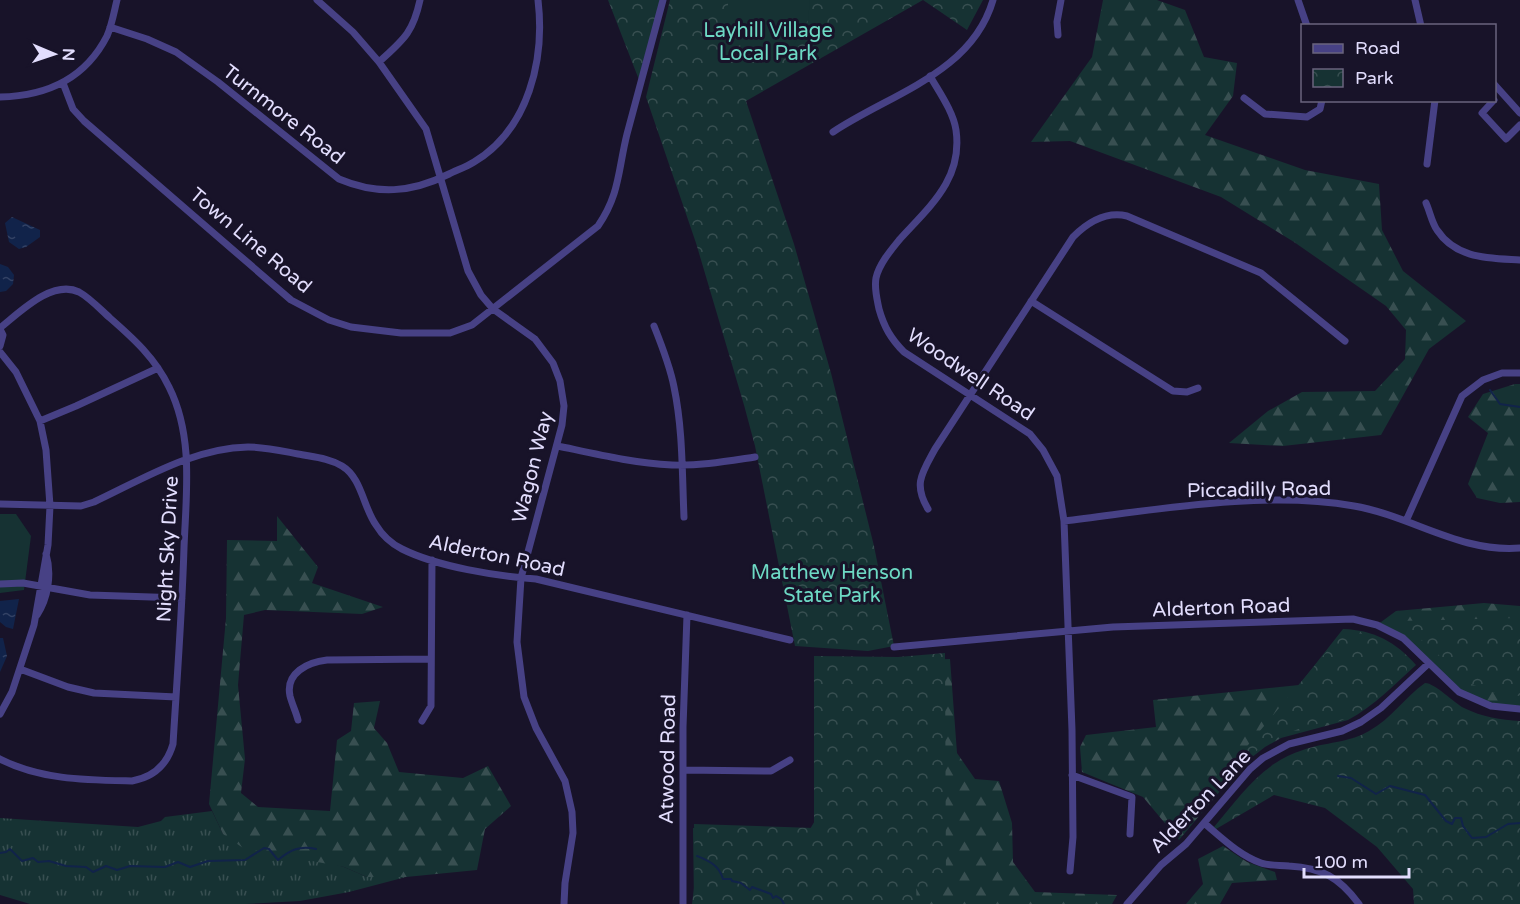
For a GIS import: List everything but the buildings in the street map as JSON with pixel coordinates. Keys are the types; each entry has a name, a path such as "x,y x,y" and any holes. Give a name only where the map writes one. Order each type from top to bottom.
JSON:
{"street":[{"path":"0,97 23,97 51,89 76,73 99,48 110,27 117,0"},
{"name":"Wagon Way","path":"317,0 353,32 379,62 426,129 468,271 481,295 493,309 535,339 553,363 560,381 564,406 558,446 521,578 517,642 524,697 536,728 565,781 572,812 573,833 564,904"},
{"path":"379,62 407,36 413,25 420,0"},
{"name":"Turnmore Road","path":"110,27 147,39 176,52 218,82 339,179 359,187 379,190 409,189 440,179 475,161 495,145 510,128 532,87 540,31 538,0"},
{"name":"Town Line Road","path":"63,83 73,109 84,121 291,300 351,327 401,333 450,333 472,325 493,309 598,225 610,208 663,0"},
{"path":"833,132 940,72 960,55 974,38 993,0"},
{"path":"1058,35 1057,22 1061,0"},
{"path":"1298,0 1306,24"},
{"path":"1415,0 1421,24"},
{"name":"Woodwell Road","path":"930,76 946,103 956,128 957,150 952,172 941,194 889,252 876,277 875,294 887,333 893,341 904,352 1030,434 1043,450 1056,476 1064,521 1070,631 1073,837 1070,871"},
{"path":"1496,86 1520,113"},
{"path":"1496,98 1502,92"},
{"path":"1244,98 1265,114 1307,117 1320,109 1322,102"},
{"path":"1427,164 1435,102"},
{"path":"1492,102 1482,112 1506,139 1520,125"},
{"path":"1426,203 1437,231 1455,248 1474,256 1520,260"},
{"path":"928,509 919,489 921,473 1073,237 1085,225 1107,215 1121,215 1242,263 1275,283 1345,340"},
{"name":"Night Sky Drive","path":"0,328 43,295 61,290 77,291 144,347 158,368 169,386 178,409 188,460 173,744 164,766 140,780 132,781 66,778 31,771 0,759"},
{"path":"1031,302 1173,391 1187,392 1198,387"},
{"path":"654,326 666,356 680,424 684,517"},
{"path":"0,328 3,335 0,346"},
{"path":"0,352 16,372 40,421 46,450 50,506 46,553 50,567 43,586 42,606 34,620 12,692 0,714"},
{"path":"40,421 158,368"},
{"path":"1406,521 1462,396 1483,380 1502,373 1520,373"},
{"path":"558,446 628,461 682,465 755,457"},
{"name":"Alderton Road","path":"0,504 81,506 94,502 163,468 219,450 266,448 329,460 343,466 359,486 374,523 382,533 402,549 432,560 503,576 536,579 790,640"},
{"name":"Piccadilly Road","path":"1064,521 1188,506 1292,501 1330,502 1381,512 1451,539 1476,546 1520,548"},
{"path":"422,721 431,706 432,560"},
{"path":"0,584 23,583 90,595 182,598"},
{"name":"Atwood Road","path":"683,904 683,770 687,615"},
{"name":"Alderton Road","path":"894,647 1113,627 1353,618 1377,625 1403,638 1459,692 1478,702 1520,709"},
{"path":"298,720 289,694 291,681 301,668 310,662 430,659"},
{"name":"Alderton Lane","path":"1127,904 1161,865 1186,844 1250,769 1263,758 1289,744 1342,731 1361,722 1381,708 1428,664"},
{"path":"20,669 68,687 94,693 176,697"},
{"path":"683,770 771,771 790,760"},
{"path":"1072,775 1131,797 1130,834"},
{"path":"1204,823 1245,856 1264,864 1306,867 1335,878 1359,904"}],"green space":[{"path":"608,0 662,0 641,85"},
{"name":"Matthew Henson State Park","path":"670,0 923,0 746,101 794,244 831,373 874,546 894,646 868,651 795,646 755,446 744,405 696,243 646,97"},
{"name":"Layhill Village Local Park","path":"728,0 810,0 808,20 789,53 763,60 736,43 728,21"},
{"path":"923,0 983,0 967,30"},
{"path":"1103,0 1157,0 1185,10 1204,57 1237,63 1233,96 1205,135 1305,170 1379,184 1382,230 1403,271 1466,321 1429,349 1381,435 1283,446 1229,443 1268,411 1302,392 1375,391 1405,359 1406,330 1386,306 1294,242 1221,197 1070,141 1031,142 1092,57"},
{"path":"1520,384 1520,502 1500,503 1477,498 1468,484 1488,433 1468,417 1483,394"},
{"path":"0,514 16,514 31,536 24,590 0,593"},
{"path":"277,516 318,567 312,583 383,607 362,614 265,610 244,615 238,685 245,759 241,793 258,807 330,811 337,740 351,731 354,703 380,701 374,728 387,743 399,772 463,778 488,766 511,806 485,829 477,870 406,877 367,877 344,867 243,848 223,834 209,804 226,618 227,540 277,541"},
{"path":"1484,603 1520,606 1520,709 1510,709 1459,692 1417,651 1377,625 1396,611"},
{"path":"1520,619 1520,696 1489,692 1461,679 1434,650 1398,621"},
{"path":"1343,629 1365,632 1384,639 1401,650 1416,665 1375,702 1348,720 1281,738 1265,747 1242,765 1179,840 1143,797 1082,772 1080,747 1086,735 1156,727 1153,700 1299,685"},
{"path":"1343,632 1369,636 1392,647 1406,659 1407,671 1355,714 1336,722 1317,724 1297,730 1266,744 1222,784 1206,795"},
{"name":"Matthew Henson State Park","path":"945,653 946,887 916,887 917,904 692,904 695,880 694,824 814,828 814,656 898,657"},
{"name":"Matthew Henson State Park","path":"950,659 957,753 975,779 999,781 1012,823 1013,862 1035,892 1117,895 1112,904 694,904 693,828 807,834 893,661"},
{"path":"1425,683 1434,686 1460,705 1478,714 1520,721 1520,904 1414,904 1413,889 1377,847 1325,808 1274,795 1216,829 1214,827 1264,771 1289,755 1353,738 1369,731"},
{"path":"212,811 223,834 344,867 367,877 406,877 349,892 300,901 245,904 30,904 0,895 0,818 138,827 161,821 165,817"},
{"path":"1223,846 1247,862 1275,872 1277,880 1232,883 1220,904 1186,904 1203,884 1198,859"}],"water":[{"path":"12,217 40,230 40,237 19,249 9,242 5,223"},
{"path":"0,264 8,267 14,275 13,284 6,291 0,292"},
{"path":"19,599 13,629 6,627 0,622 0,601"},
{"path":"0,638 3,638 7,656 0,672"}],"waterway":[{"path":"1490,390 1500,404 1520,407"},
{"path":"1338,776 1351,778 1376,794 1390,786 1425,795 1446,821 1452,824 1455,818 1461,818 1463,826 1472,838 1486,837 1508,824 1520,823"},
{"path":"0,853 10,849 22,861 33,858 38,862 49,861 66,866 86,867 93,872 106,866 117,870 130,866 165,867 178,862 190,867 208,861 245,860 264,848 269,849 278,860 296,849 316,849"},
{"path":"697,856 716,867 723,879 741,883 750,890 752,887 771,894 773,898 776,896 784,904"}]}
